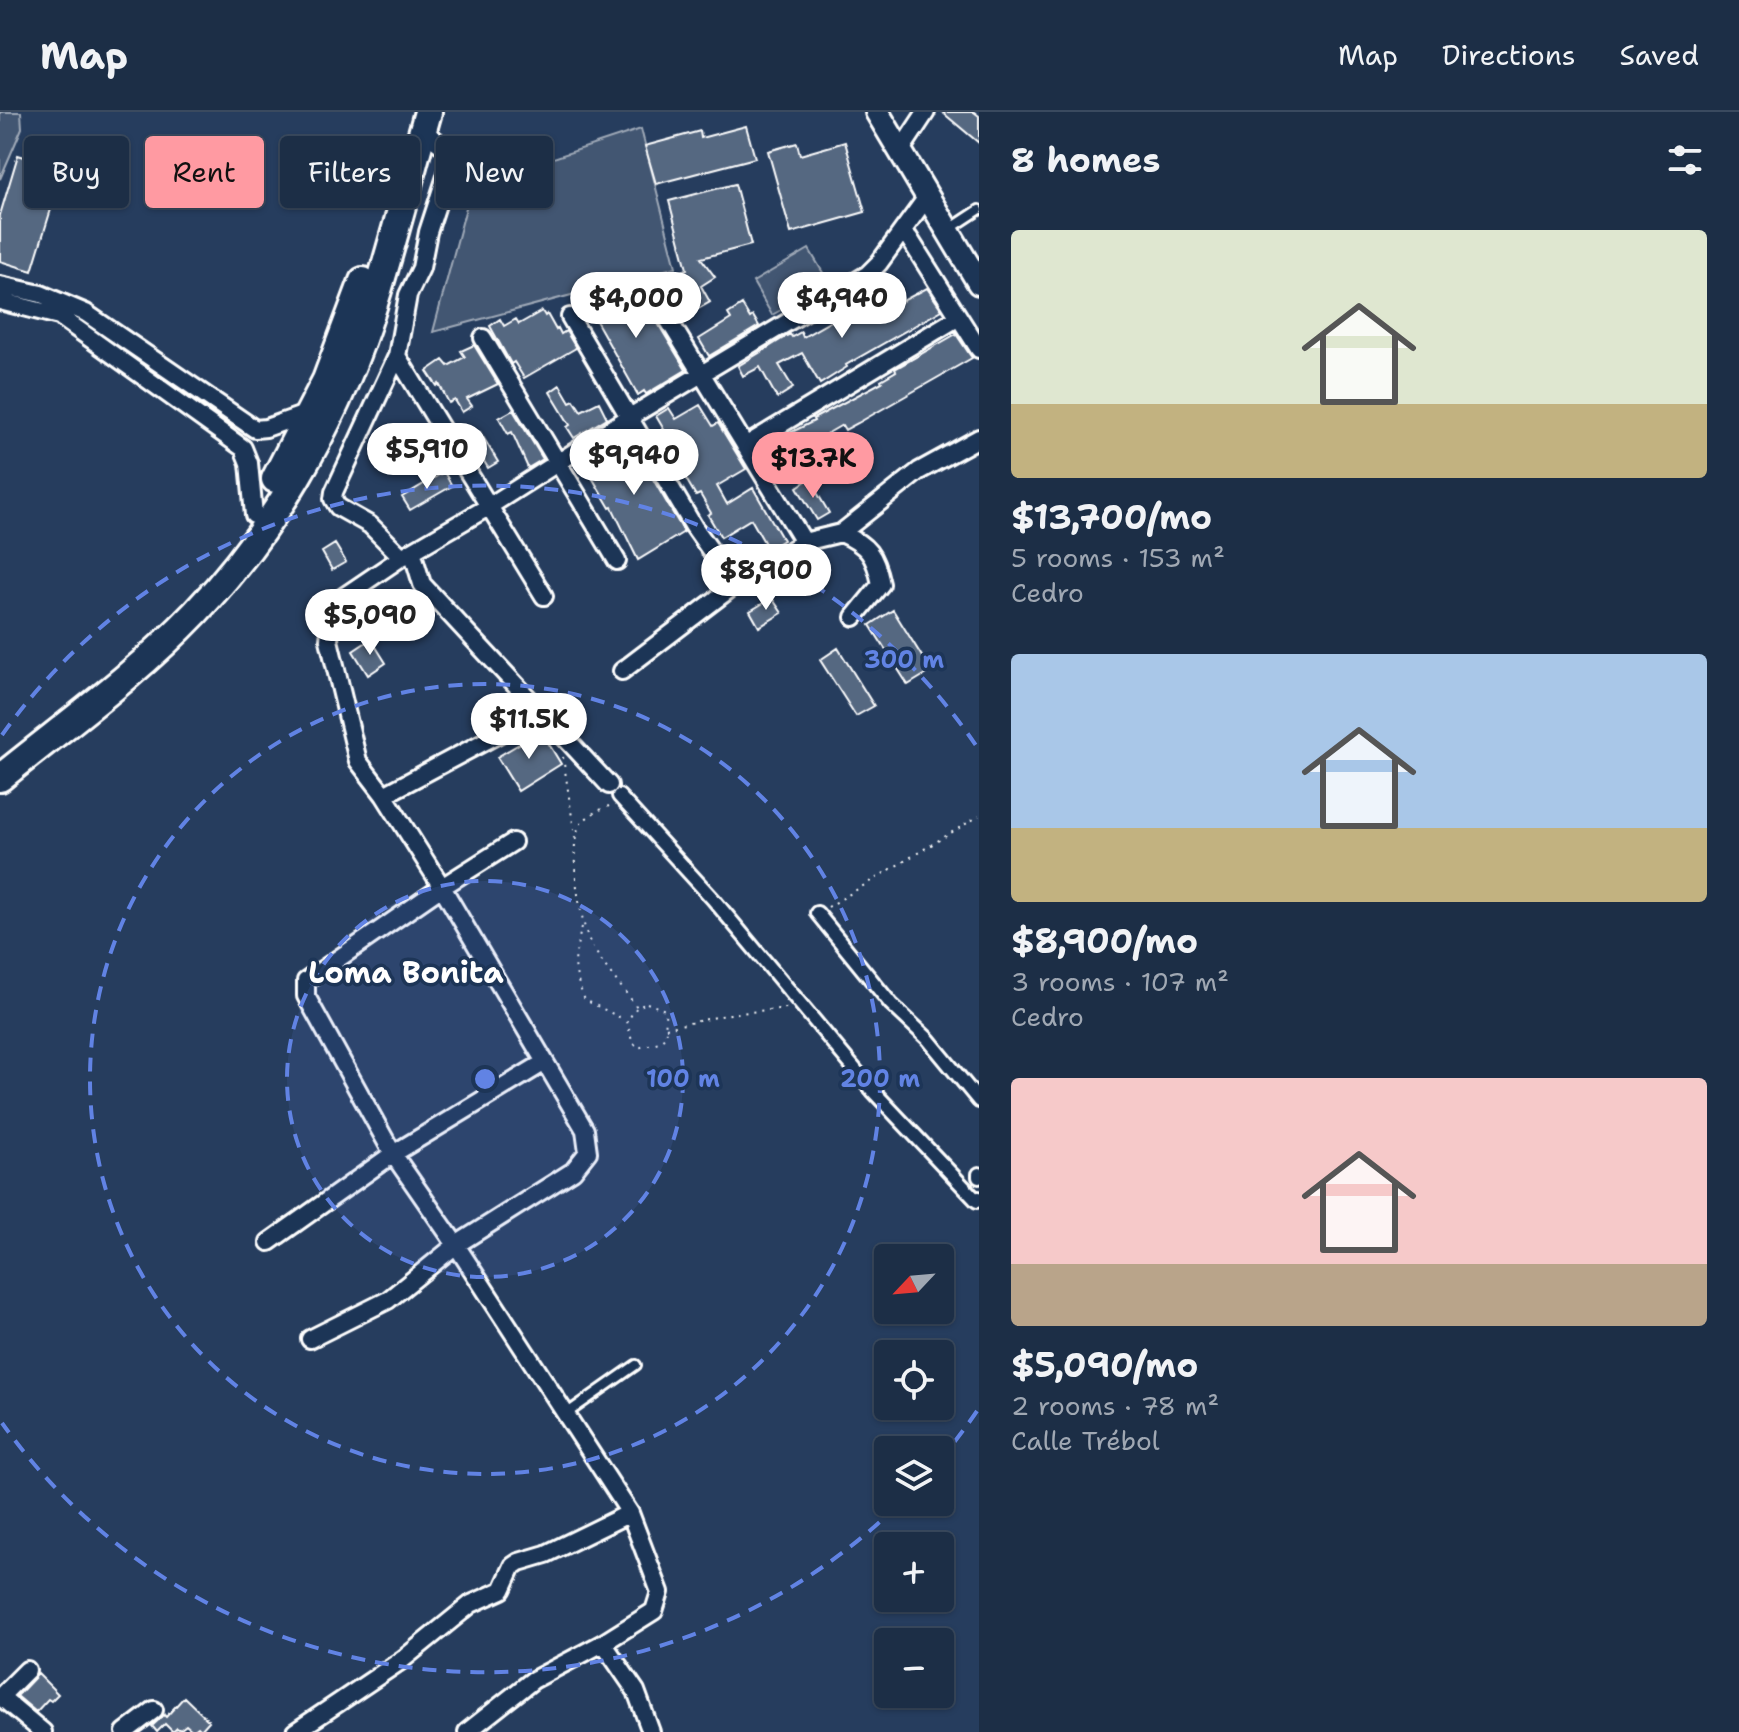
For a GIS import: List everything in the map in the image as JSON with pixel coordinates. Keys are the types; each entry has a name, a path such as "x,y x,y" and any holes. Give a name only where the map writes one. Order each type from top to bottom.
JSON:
{"highway":[{"path":"0,758 154,630 230,547 254,515 326,380 421,118"},
{"path":"0,778 154,652 194,614 231,572 295,481 318,440 368,323 421,118"}],"main road":[{"path":"877,112 979,283"}],"street":[{"path":"901,150 926,112"},
{"path":"421,118 450,151 452,158 428,232 421,268 406,302 397,356 333,499 338,507 370,525 407,554 422,584 713,899 873,1091 977,1201 979,1198"},
{"path":"310,1339 388,1300 456,1245 573,1171 588,1152 585,1130 545,1062 442,887 384,795 358,761 329,640 331,622 340,599 407,554 868,274 927,197"},
{"path":"909,238 979,349"},
{"path":"0,285 41,294 86,313 255,429 310,413"},
{"path":"649,288 804,542"},
{"path":"0,301 10,301 59,316 243,448 249,463 254,515"},
{"path":"570,317 694,527 735,585"},
{"path":"745,446 954,320"},
{"path":"483,338 617,561"},
{"path":"397,356 544,596"},
{"path":"243,448 255,429"},
{"path":"622,671 735,585 804,542 841,533 919,471 979,438"},
{"path":"854,617 881,584 864,543 864,517"},
{"path":"841,533 864,543"},
{"path":"384,795 508,729 513,725 519,691"},
{"path":"467,1732 533,1680 603,1643 654,1611 660,1592 630,1513 456,1245 393,1154 306,996 306,981 513,842"},
{"path":"817,913 891,1004 928,1039 979,1101"},
{"path":"269,1242 393,1154 545,1062"},
{"path":"295,1732 402,1660 471,1604 502,1590 513,1566 519,1562 546,1554 630,1513"},
{"path":"603,1643 636,1691 646,1730"},
{"path":"27,1670 1,1697 43,1732"},
{"path":"125,1732 154,1710"}],"lane":[{"path":"948,231 979,210"},
{"path":"566,1415 636,1365"}],"path":[{"path":"557,732 567,780 575,842 577,893 583,925 590,944 637,1007"},
{"path":"575,842 579,826 595,812 611,805 614,791"},
{"path":"817,913 979,816"},
{"path":"583,925 576,947 575,975 585,1000 627,1021 632,1041 638,1048 659,1042 666,1036 665,1010 647,1003 637,1007 627,1021"},
{"path":"666,1028 730,1014 804,1006"}],"shaded area":[{"path":"0,112 21,112 22,128 0,179"},
{"path":"641,129 676,267 433,332 466,208 553,208 553,158"},
{"path":"809,249 829,283 772,315 753,282"}],"building":[{"path":"942,112 974,112 979,116 979,143"},
{"path":"746,126 755,158 656,184 645,146 700,131 701,138"},
{"path":"845,142 865,212 791,233 768,151 797,143 800,155"},
{"path":"18,155 24,157 24,208 51,208 32,271 0,261 0,215"},
{"path":"735,184 751,245 701,258 715,277 701,286 710,302 696,310 689,297 681,302 674,291 670,293 664,281 687,269 669,201"},
{"path":"628,283 643,310 648,307 686,370 646,394 644,391 638,395 586,303"},
{"path":"927,288 942,310 846,365 820,384 802,353 779,365 793,388 777,398 760,367 743,376 738,366 790,334 792,337 801,332 803,337 845,313 841,305 850,300 856,312 875,303 880,313"},
{"path":"742,305 759,326 709,356 699,339 731,319 728,314"},
{"path":"542,311 556,330 558,328 561,334 566,331 576,348 524,378 514,362 511,364 490,326 500,319 504,326 516,319 519,324"},
{"path":"956,334 972,358 845,430 842,425 773,465 765,450 780,438 882,382 895,369"},
{"path":"474,345 498,384 467,399 472,406 462,412 455,400 449,403 439,384 437,386 427,371 443,360 448,366 465,357 461,351"},
{"path":"560,385 570,402 574,400 581,411 599,402 607,418 574,438 567,427 570,425 550,392"},
{"path":"700,405 713,426 718,423 746,469 717,486 727,504 753,488 783,540 768,549 751,519 721,537 700,494 696,496 682,472 689,468 678,451 670,456 658,436 666,433 656,416 669,408 676,419"},
{"path":"513,410 543,459 528,468 512,432 508,434 499,418"},
{"path":"480,432 498,462 488,468 470,438"},
{"path":"627,435 684,532 638,560 612,507 583,462"},
{"path":"444,472 452,486 410,510 402,497"},
{"path":"809,479 829,513 817,520 797,487"},
{"path":"335,544 346,562 332,570 322,552"},
{"path":"772,598 782,613 759,627 750,611"},
{"path":"893,610 931,671 908,685 870,625"},
{"path":"371,639 386,663 368,675 353,651"},
{"path":"838,648 874,706 856,716 820,660"},
{"path":"541,731 561,764 518,791 497,757"},
{"path":"38,1674 58,1694 51,1701 48,1699 36,1712 17,1696"},
{"path":"184,1697 209,1721 201,1730 198,1727 193,1731 186,1725 173,1732 165,1724 157,1732 152,1726 164,1715 166,1717"}],"district":[{"name":"Loma Bonita","path":"406,973"}]}
